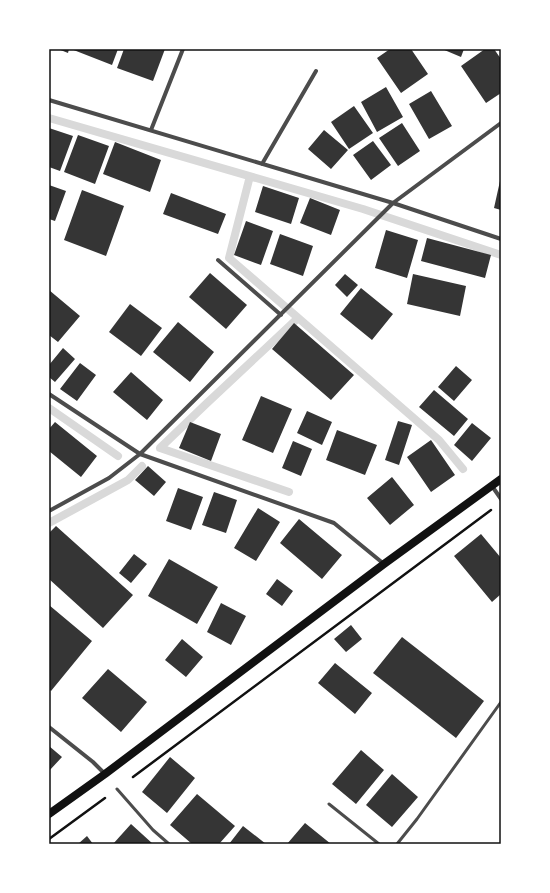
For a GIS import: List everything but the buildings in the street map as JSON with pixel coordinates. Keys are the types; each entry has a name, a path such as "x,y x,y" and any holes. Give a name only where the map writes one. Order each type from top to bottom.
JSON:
{"main road":[{"path":"49,814 105,774 384,564 501,480"}],"street":[{"path":"151,130 183,49"},
{"path":"262,164 316,71"},
{"path":"49,100 393,203 501,240"},
{"path":"49,511 110,478 140,454 393,203 501,123"},
{"path":"218,260 280,315"},
{"path":"49,394 140,454 334,523 384,564"},
{"path":"492,486 501,499"},
{"path":"49,727 93,762 105,774"}],"lane":[{"path":"397,844 417,819 501,702"},
{"path":"117,789 153,830 169,844"},
{"path":"329,804 379,844"}],"path":[{"path":"49,839 495,508"}],"waterway":[{"path":"49,118 363,209 501,255"},
{"path":"250,176 229,258 439,440 463,469"},
{"path":"289,492 160,448 298,318"},
{"path":"49,408 118,456"},
{"path":"49,523 128,480 142,466"}]}
